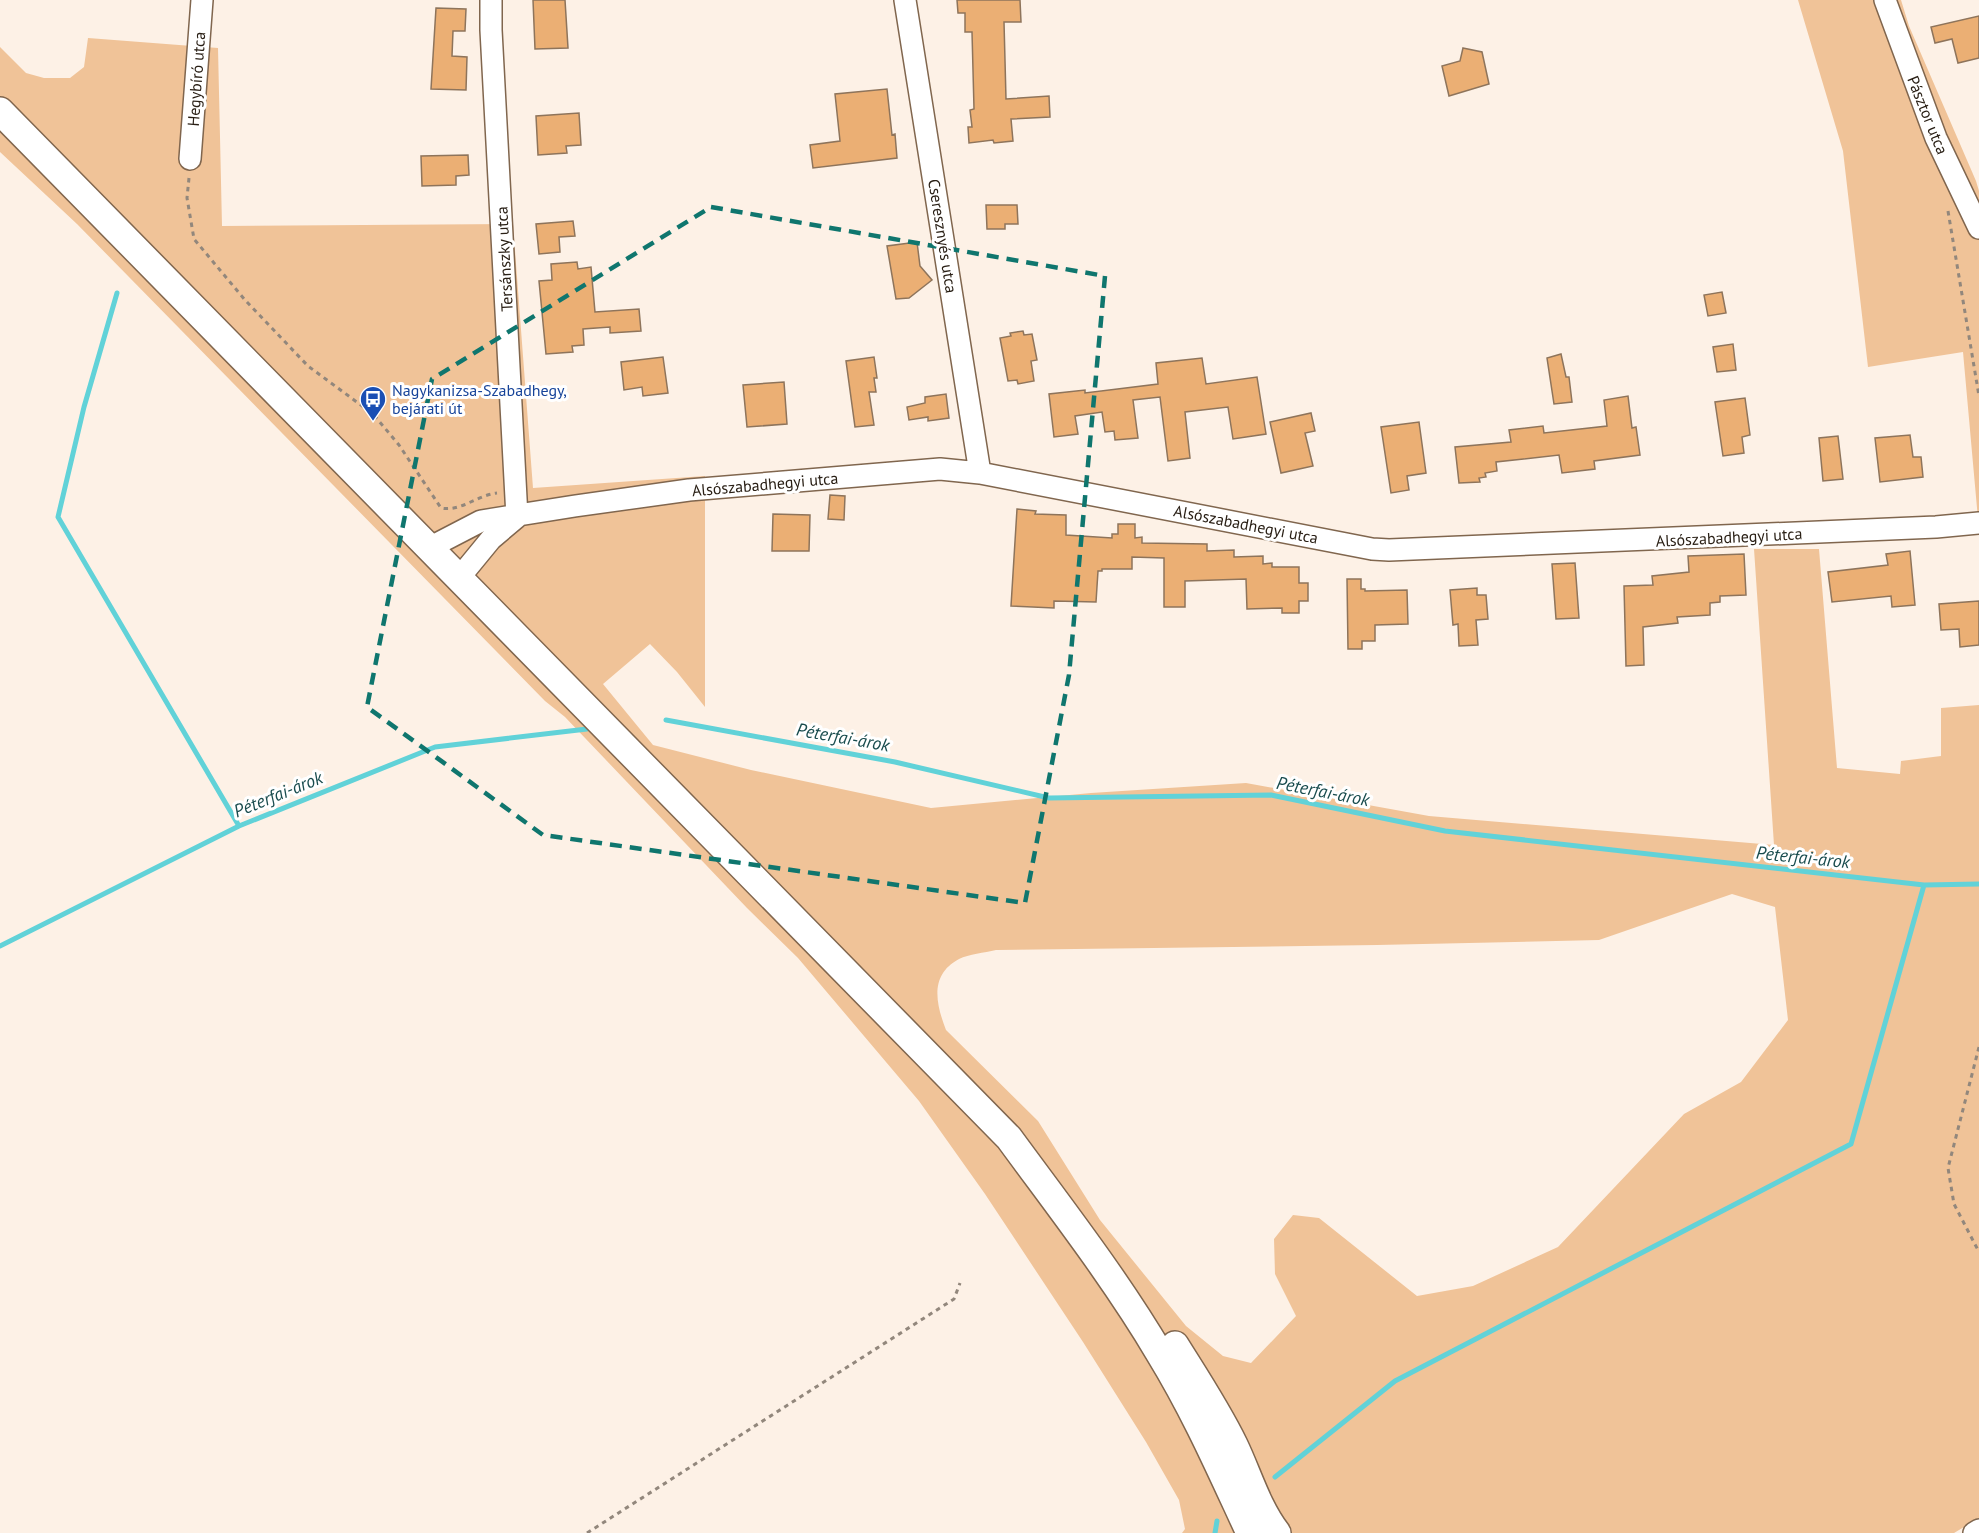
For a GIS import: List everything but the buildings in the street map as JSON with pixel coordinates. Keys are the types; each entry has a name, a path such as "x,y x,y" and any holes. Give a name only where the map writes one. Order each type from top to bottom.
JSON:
{"main road":[{"path":"0,111 1009,1138 1116,1282 1161,1355 1189,1406 1250,1533"},
{"path":"1116,1282 1142,1304 1167,1332 1234,1444 1270,1525 1277,1533"}],"street":[{"name":"Hegybíró utca","path":"190,159 202,0"},
{"name":"Tersánszky utca","path":"491,0 517,517"},
{"name":"Cseresznyés utca","path":"905,0 980,473"},
{"name":"Pásztor utca","path":"1885,0 1936,138 1979,228"},
{"name":"Alsószabadhegyi utca","path":"429,548 481,521 576,506 688,490 940,469 980,473 1372,549 1389,550 1936,527 1979,523"},
{"name":"Alsószabadhegyi utca","path":"459,578 491,539 517,517"},
{"path":"1974,1533 1979,1530"}],"path":[{"path":"190,159 187,198 194,239 245,300 308,366 373,414 399,445 441,508 449,510 458,508 487,494 516,491"},
{"path":"1948,206 1979,396"},
{"path":"1979,1047 1948,1168 1954,1204 1979,1252"},
{"path":"587,1533 954,1299 960,1282"}],"highlighted area":[{"path":"711,207 1105,276 1069,675 1025,903 543,835 367,707 432,379"}],"shaded area":[{"path":"1798,0 1901,0 1909,26 1976,181 1979,191 1979,530 1963,352 1868,367 1843,151"},
{"path":"88,38 218,48 222,226 513,224 533,488 705,476 705,707 677,672 650,644 603,684 653,745 751,770 931,808 1091,793 1246,783 1429,816 1774,845 1754,549 1819,549 1837,768 1900,774 1901,761 1941,756 1941,708 1979,705 1979,1518 1954,1533 1182,1533 1185,1529 1179,1500 1146,1442 985,1194 919,1101 798,958 747,908 565,717 545,701 77,224 0,152 0,47 26,73 44,78 70,78 84,67","holes":["1732,894 1775,907 1788,1020 1741,1082 1684,1114 1558,1247 1473,1286 1417,1296 1319,1218 1293,1215 1274,1239 1275,1274 1296,1316 1251,1363 1223,1356 1186,1326 1100,1220 1038,1121 946,1030 937,991 943,973 959,959 996,950 1599,940"]}],"waterway":[{"path":"117,293 84,407 58,517 239,826"},
{"name":"Péterfai-árok","path":"666,720 895,762 1049,798 1271,795 1445,831 1924,885 1979,884"},
{"name":"Péterfai-árok","path":"0,946 239,826 435,747 587,729"},
{"path":"1275,1477 1395,1381 1851,1144 1924,885"},
{"path":"1215,1533 1217,1521"}],"place":[{"name":"Nagykanizsa-Szabadhegy, bejárati út","path":"373,422"}]}
